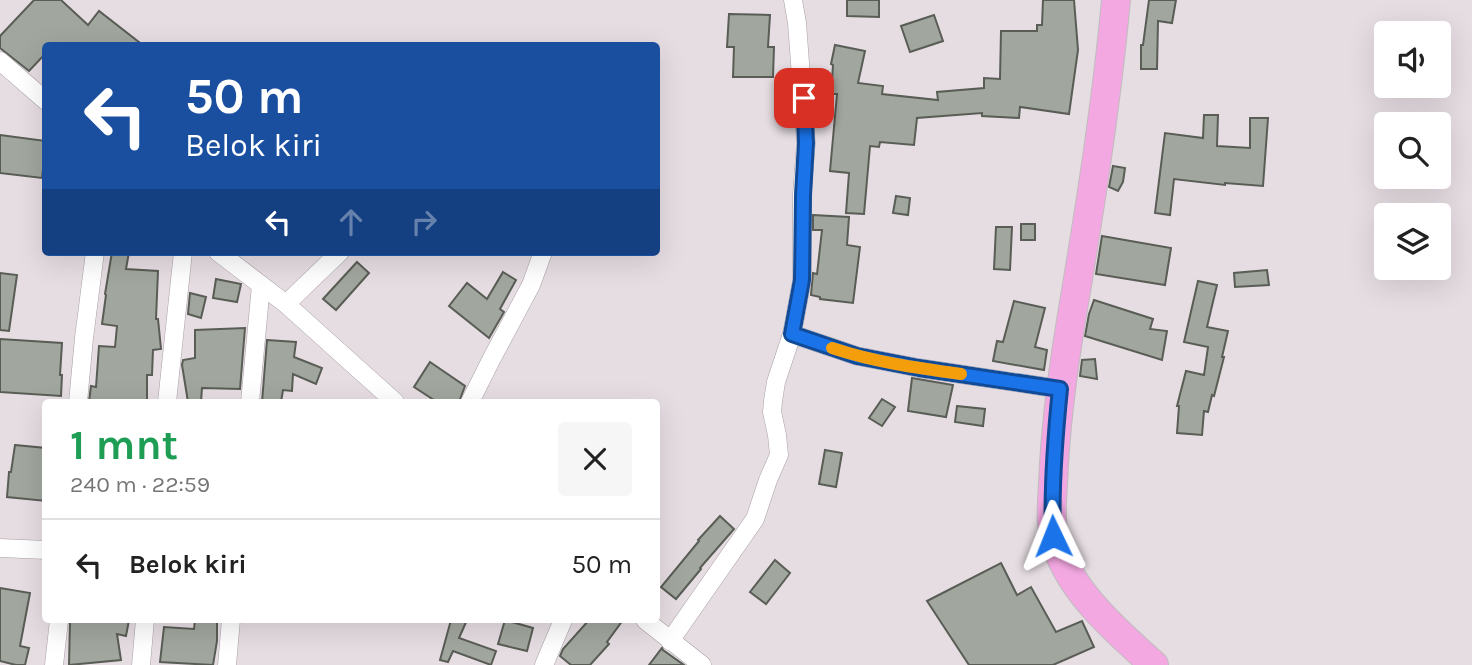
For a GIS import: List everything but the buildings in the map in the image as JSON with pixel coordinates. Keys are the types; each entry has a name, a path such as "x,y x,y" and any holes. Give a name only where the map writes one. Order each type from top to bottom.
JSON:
{"highway":[{"path":"1116,0 1100,136 1060,389 1054,441 1053,536 1063,564 1080,590 1105,619 1154,665"}],"street":[{"path":"670,640 755,519 779,455 772,412 773,401 778,374 792,334 802,280 806,143 803,86 793,0"},
{"path":"0,61 42,98"},
{"path":"78,399 94,256"},
{"path":"167,399 183,256"},
{"path":"223,256 286,304 392,399"},
{"path":"286,304 336,256"},
{"path":"472,399 531,285 542,256"},
{"path":"250,399 261,285"},
{"path":"792,334 857,356 1060,389"},
{"path":"0,548 42,550"},
{"path":"54,665 59,623"},
{"path":"141,665 145,623"},
{"path":"227,665 231,623"},
{"path":"544,665 562,623"},
{"path":"649,623 702,665"}],"slow traffic":[{"path":"832,348 857,356 961,374"}],"route":[{"path":"804,98 806,143 802,280 792,334 857,356 1060,389 1054,441 1053,536"}]}
